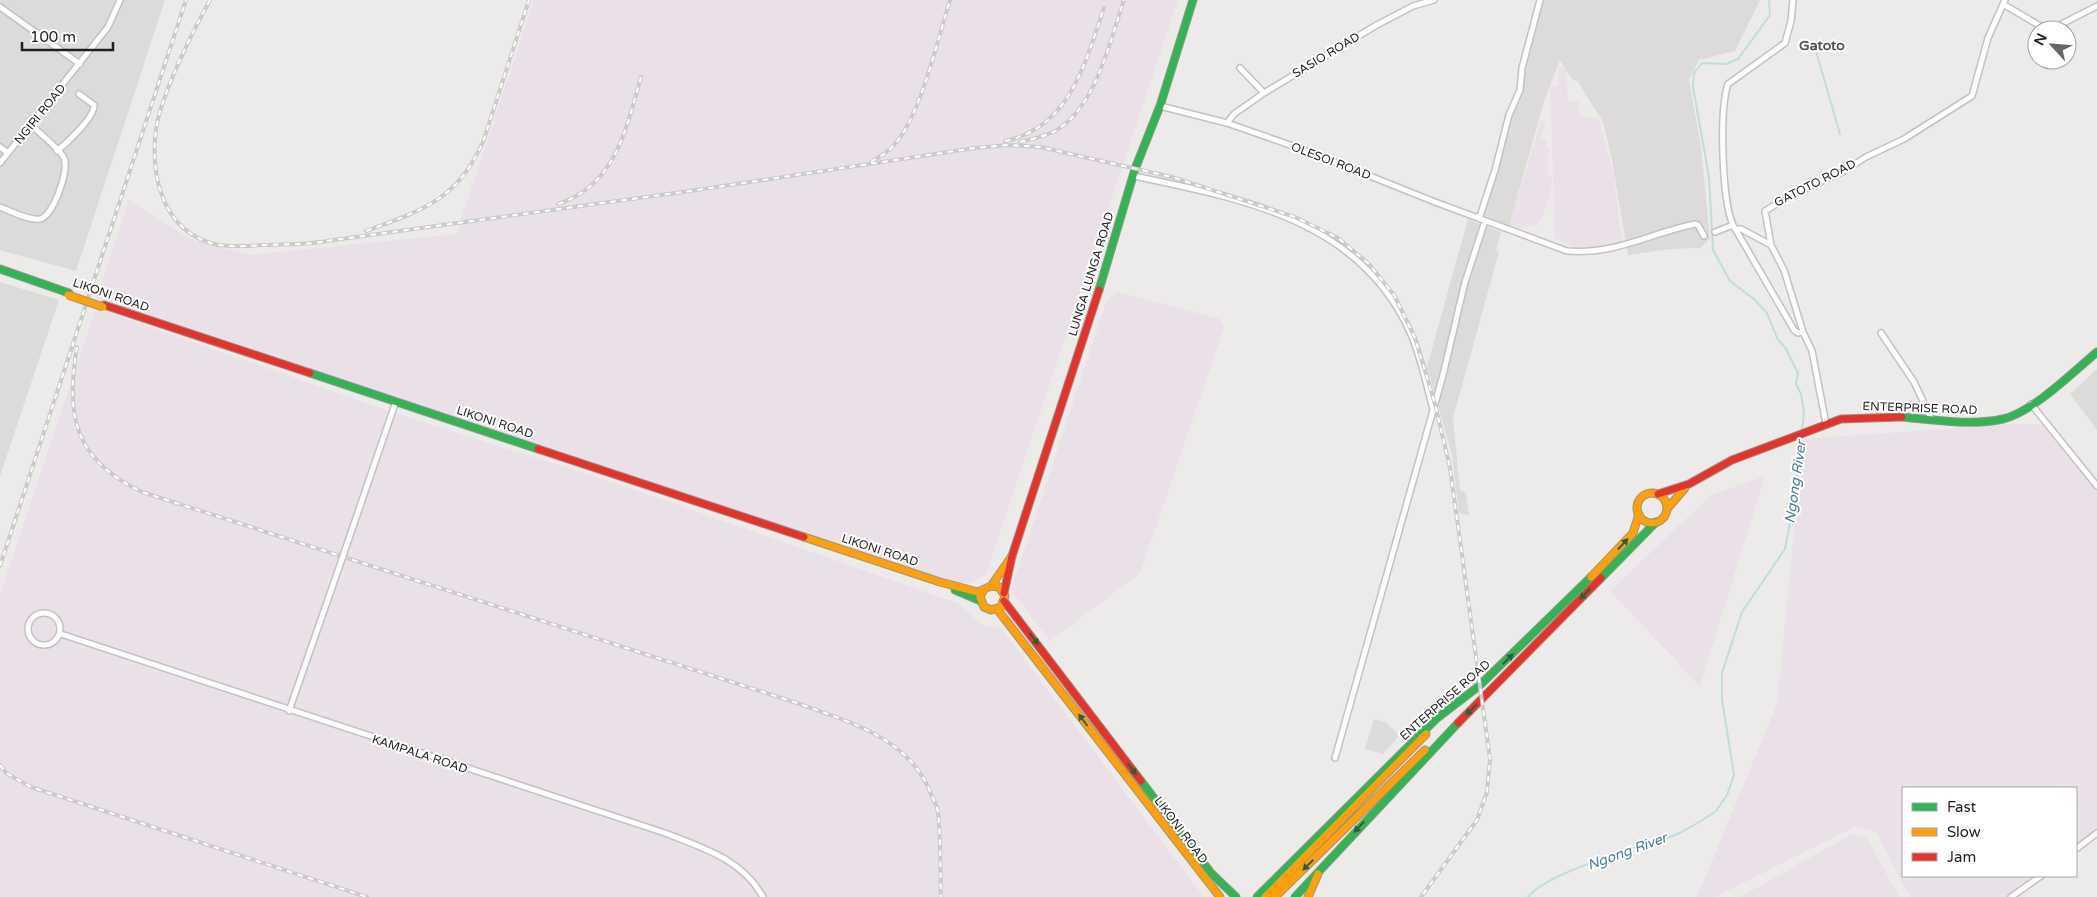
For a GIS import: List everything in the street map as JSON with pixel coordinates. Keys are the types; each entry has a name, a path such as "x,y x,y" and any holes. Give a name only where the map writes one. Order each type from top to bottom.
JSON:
{"street":[{"name":"NGIRI ROAD","path":"0,163 108,27 120,0"},
{"name":"LUNGA LUNGA ROAD","path":"1004,597 1012,556 1134,176 1160,106 1192,0"},
{"name":"SASIO ROAD","path":"1226,123 1234,114 1264,93 1397,14 1413,6 1434,0"},
{"path":"1476,217 1480,216 1488,194 1509,115 1520,90 1522,68 1540,0"},
{"path":"1793,0 1791,21 1785,43 1728,84 1722,109 1726,208 1734,227 1794,330 1803,332"},
{"path":"2004,2 2033,20"},
{"name":"GATOTO ROAD","path":"1826,424 1812,351 1803,332 1784,270 1771,245 1765,217 1766,208 1904,140 1972,96 1988,38 2004,2"},
{"path":"2069,20 2097,6"},
{"path":"0,7 80,64"},
{"path":"1240,68 1264,93"},
{"path":"57,151 88,120 95,109 94,105 79,94"},
{"name":"OLESOI ROAD","path":"1160,106 1226,123 1310,152 1567,252 1583,253 1631,245 1662,232 1695,224 1698,225 1704,236"},
{"path":"0,207 40,219 47,215 64,179 66,165 64,156 31,125"},
{"path":"0,147 8,153"},
{"path":"1134,176 1284,214 1338,244 1380,284 1394,303 1410,332 1433,410"},
{"path":"1335,758 1433,410 1465,282 1485,221"},
{"path":"1716,232 1734,227 1771,245"},
{"name":"LIKONI ROAD","path":"0,270 940,582 978,592 988,588"},
{"name":"LIKONI ROAD","path":"0,274 68,294"},
{"name":"LIKONI ROAD","path":"104,306 956,590 981,602"},
{"path":"1881,333 1914,382 1931,418"},
{"name":"ENTERPRISE ROAD","path":"1688,484 1732,460 1840,419 1862,417 1931,418 1954,422 2003,419 2050,392 2097,352"},
{"path":"289,711 395,404"},
{"path":"2031,404 2097,486"},
{"path":"1688,484 1675,497 1665,516 1656,522 1646,522 1638,514 1638,504 1648,494 1658,494 1688,484"},
{"path":"1658,494 1664,499 1667,509"},
{"name":"ENTERPRISE ROAD","path":"1257,897 1436,719 1480,686 1589,579 1633,533 1638,514"},
{"name":"ENTERPRISE ROAD","path":"1295,897 1445,736 1656,522"},
{"name":"LUNGA LUNGA ROAD","path":"988,588 1012,556"},
{"path":"1004,597 997,609 987,609 981,602 988,588 998,587 1211,872 1236,897"},
{"name":"LIKONI ROAD","path":"997,609 1220,897"},
{"path":"38,614 50,614 59,622 61,634 58,639 46,645 35,643 28,633 30,621 38,614"},
{"name":"KAMPALA ROAD","path":"61,634 289,711 623,819 704,848 732,862 754,882 763,897"},
{"path":"1264,897 1416,746 1436,719"},
{"path":"1276,897 1430,746 1445,736"},
{"path":"2077,848 2097,833"},
{"path":"1308,897 1323,865"},
{"path":"2011,897 2039,877"}],"shaded area":[{"path":"0,0 165,0 76,271 0,250"},
{"path":"534,0 1178,0 986,575 970,583 949,583 96,299 129,200 191,239 250,255 456,234"},
{"path":"1544,0 1760,0 1735,51 1699,60 1689,80 1701,147 1710,239 1700,248 1671,249 1628,255 1612,160 1603,122 1578,82 1571,78 1560,60 1545,98 1509,226 1482,214 1511,115 1514,113 1521,77"},
{"path":"1566,66 1568,101 1579,102 1580,117 1599,118 1614,176 1622,246 1576,248 1555,238 1550,87 1559,86 1558,67"},
{"path":"1541,121 1546,123 1541,138 1547,140 1546,146 1549,147 1547,173 1552,178 1551,190 1541,220 1536,225 1519,229 1509,226"},
{"path":"1468,219 1501,232 1496,251 1499,252 1453,418 1460,490 1466,493 1469,516 1459,513 1452,455 1427,367"},
{"path":"0,282 59,300 0,476"},
{"path":"1117,292 1220,319 1224,328 1140,573 1050,641 1011,590 1107,300"},
{"path":"96,308 392,412 627,487 960,604 981,625 1001,628 1204,897 0,897 0,594"},
{"path":"2097,369 2097,430 2070,394"},
{"path":"2015,424 2049,424 2097,480 2097,833 2077,848 2077,787 1902,787 1902,877 2039,877 2011,897 1910,897 1876,832 1856,826 1715,897 1697,897 1777,704 1803,439"},
{"path":"1765,476 1700,686 1610,591 1711,495"},
{"path":"1374,719 1385,722 1400,735 1383,754 1365,749"},
{"path":"1852,834 1867,837 1899,897 1740,897"}],"waterway":[{"name":"Ngong River","path":"1769,0 1770,15 1738,59 1726,64 1702,63 1694,73 1693,87 1709,177 1713,250 1730,281 1754,299 1767,313 1777,338 1786,349 1798,373 1796,384 1801,394 1804,412 1802,432"},
{"path":"1815,48 1840,134"},
{"name":"Ngong River","path":"1528,897 1536,889 1548,882 1578,868 1680,833 1716,811 1727,795 1734,775 1722,700 1722,673 1742,612 1785,549 1795,497 1801,437"}],"railway":[{"path":"0,566 186,0"},
{"path":"210,0 176,68 160,111 156,131 156,172 161,192 169,210 181,226 197,238 218,245 298,244 332,240"},
{"path":"366,231 421,209 436,200 450,190 473,162 483,142 529,0"},
{"path":"871,162 886,153 893,146 903,134 912,117 927,77 950,0"},
{"path":"1020,142 1044,136 1057,130 1071,119 1082,105 1100,71 1124,0"},
{"path":"1005,141 1027,133 1046,122 1060,107 1072,90 1082,70 1104,8"},
{"path":"558,204 578,195 606,169 616,153 623,135 641,77"},
{"path":"327,241 697,190 975,148 1008,145 1040,147 1172,177 1295,217 1338,238 1369,264 1394,295 1415,338 1435,404 1450,468 1490,759 1487,792 1477,820 1421,897"},
{"path":"77,347 73,395 75,415 80,434 89,451 102,466 119,479 142,492 797,703 857,725 876,735 909,759 921,775 933,798 938,812 940,833 941,897"},
{"path":"0,765 6,773 31,787 367,897"}],"traffic: fast":[{"path":"1099,290 1135,169 1160,106 1193,0"},
{"path":"0,269 69,293"},
{"path":"1902,417 1966,422 2003,419 2015,415 2040,400 2097,352"},
{"path":"310,373 538,449"},
{"path":"1601,578 1656,522"},
{"path":"1257,897 1436,719 1479,686 1591,577"},
{"path":"955,590 981,601"},
{"path":"1295,897 1458,723"},
{"path":"1141,781 1211,873 1236,897"}],"traffic: slow":[{"path":"68,295 103,307"},
{"path":"1667,509 1685,488"},
{"path":"1652,493 1658,494 1666,502 1667,508 1666,514 1658,522 1652,523 1646,522 1638,514 1637,508 1638,502 1646,494 1652,493"},
{"path":"1591,577 1633,533 1639,514"},
{"path":"804,537 940,582 978,592 991,586 999,587 1005,596 1001,607 991,610 984,607 980,597 984,589"},
{"path":"991,586 1012,556"},
{"path":"997,609 1220,897"},
{"path":"1265,897 1426,734"},
{"path":"1275,897 1425,750"},
{"path":"1308,897 1318,874"}],"traffic: jam":[{"path":"1004,593 1012,556 1099,290"},
{"path":"104,305 310,373"},
{"path":"1658,494 1689,484 1732,460 1841,419 1902,417"},
{"path":"538,449 804,537"},
{"path":"1458,723 1601,578"},
{"path":"1004,601 1141,781"}],"district":[{"name":"Gatoto","path":"1822,45"}]}
